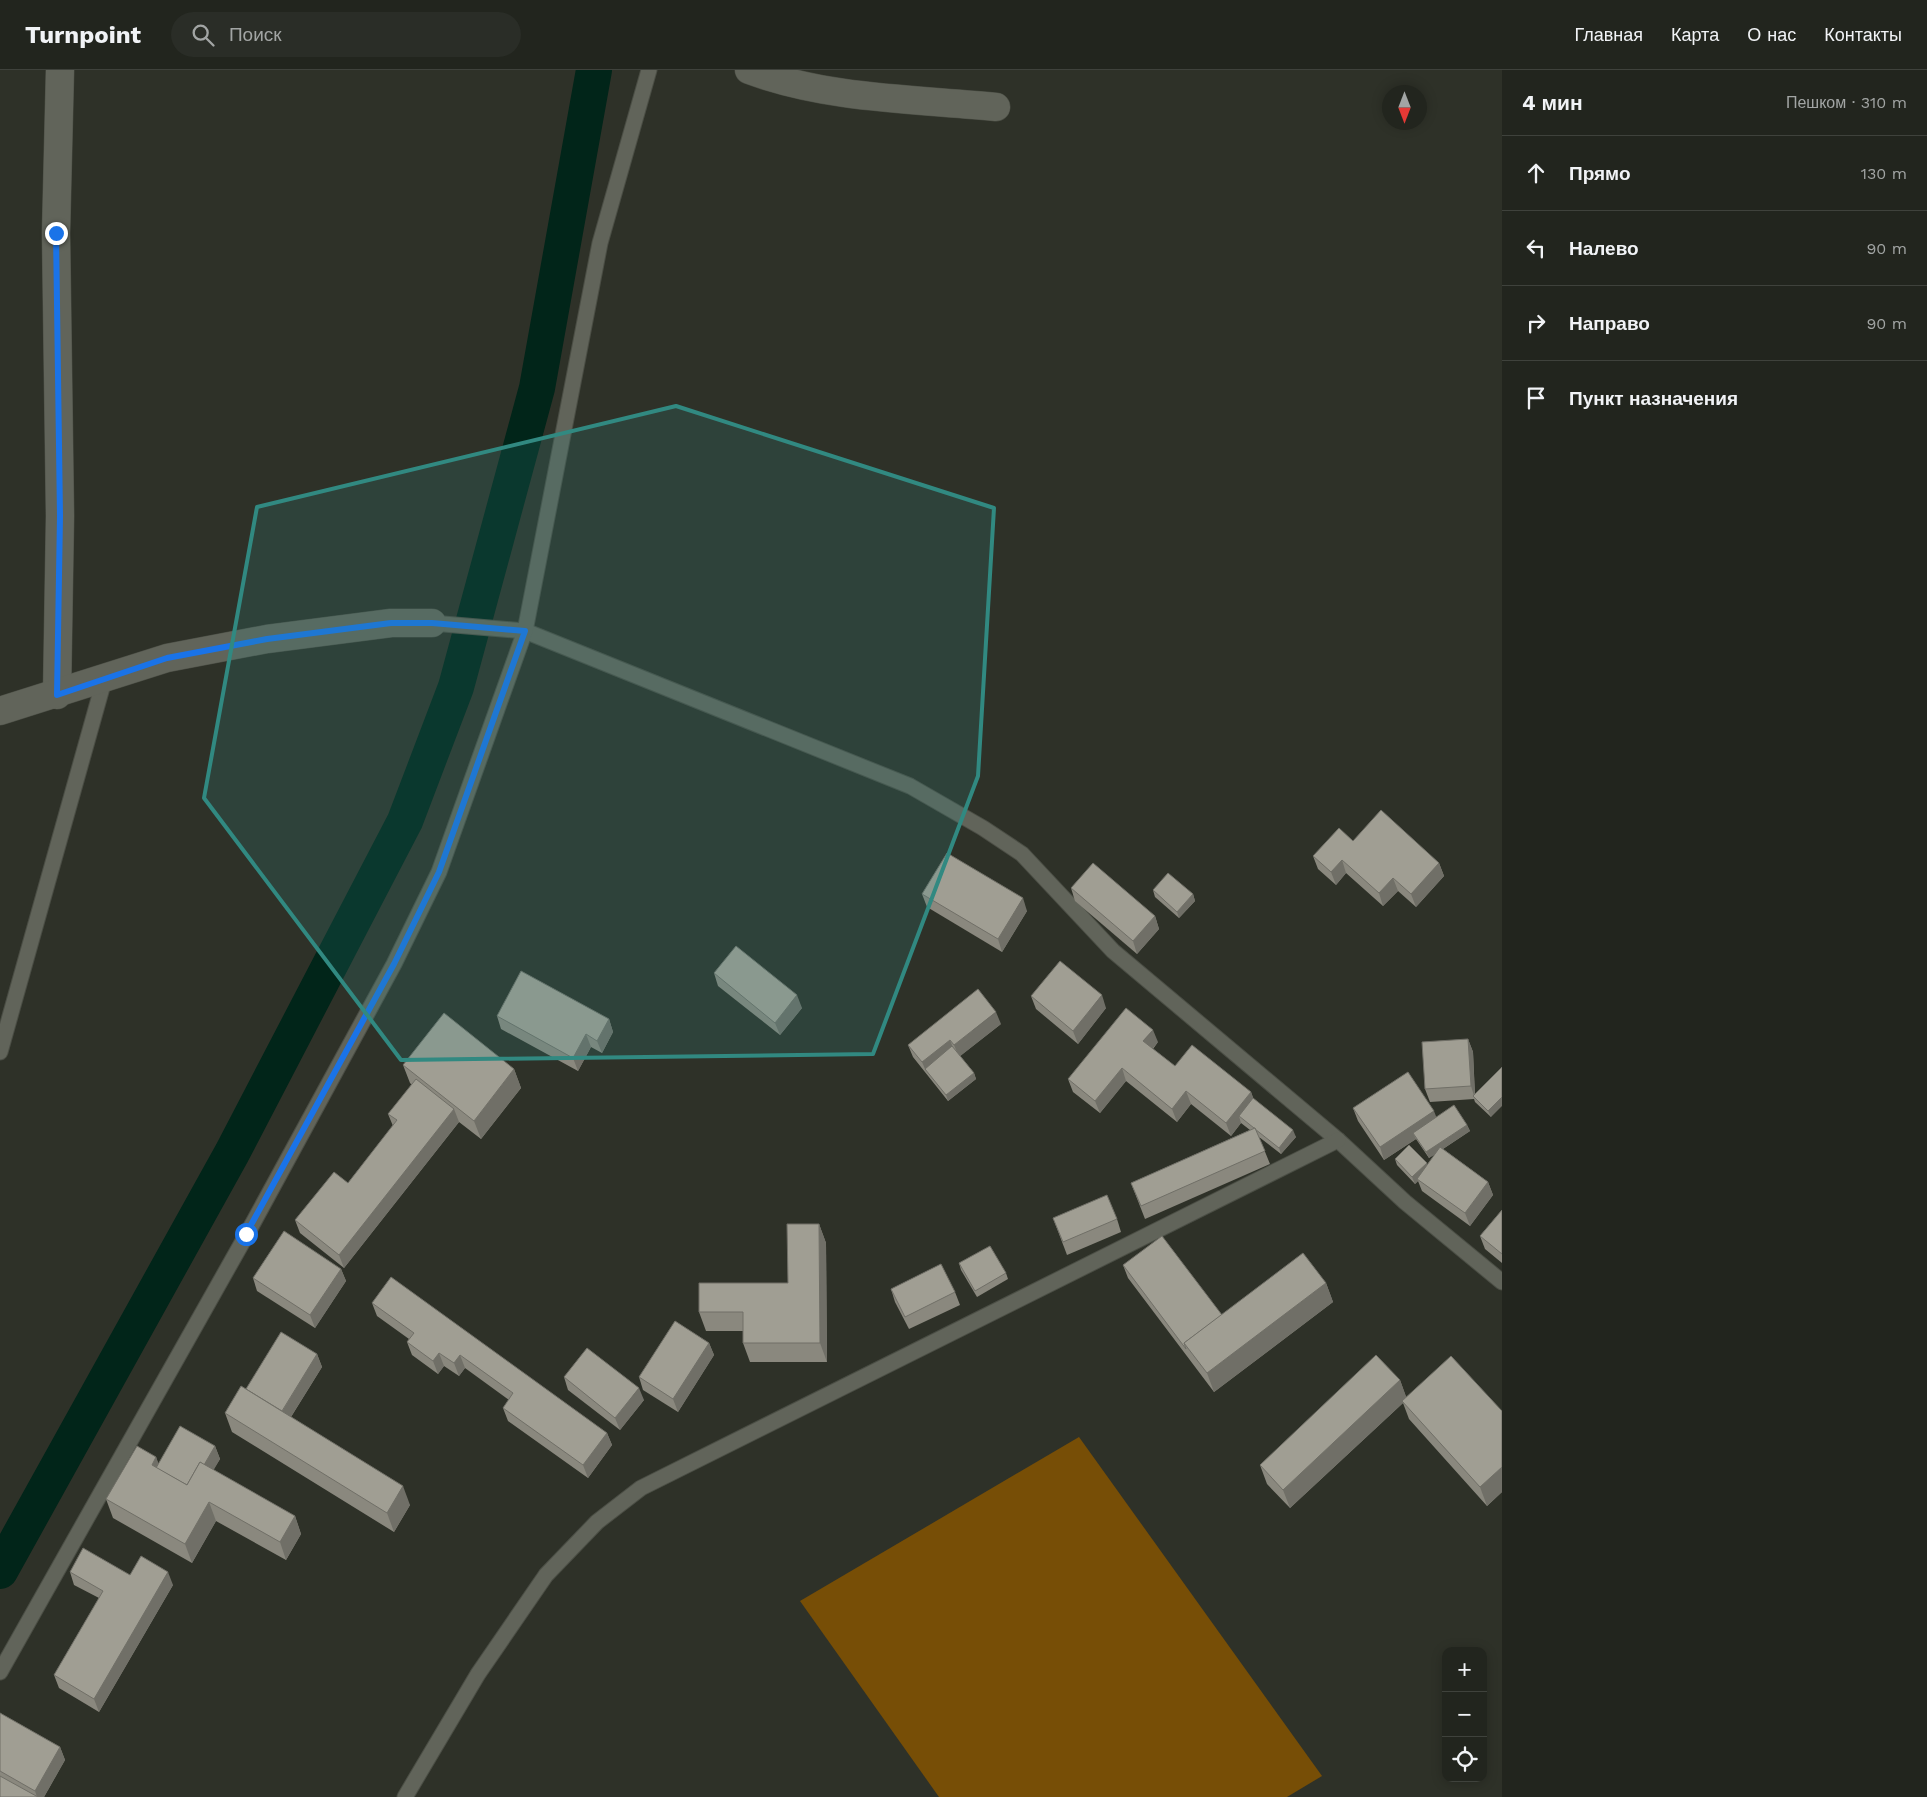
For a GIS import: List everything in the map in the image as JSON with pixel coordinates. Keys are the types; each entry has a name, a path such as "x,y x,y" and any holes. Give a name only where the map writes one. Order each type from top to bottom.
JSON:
{"street":[{"path":"57,695 60,516 56,233 60,70"},
{"path":"749,70 797,86 842,94 996,107"},
{"path":"0,711 57,695 105,677 167,658 267,639 391,623 432,623"}],"lane":[{"path":"0,1672 242,1242 394,964 439,872 525,631 600,243 649,70"},
{"path":"432,623 525,631 910,786 983,828 1022,854 1113,951 1338,1140 1405,1202 1502,1282"},
{"path":"0,1052 105,677"},
{"path":"405,1797 478,1674 546,1575 598,1522 641,1488 1338,1140"}],"highlighted area":[{"path":"676,406 994,508 978,776 873,1054 401,1060 204,798 257,507"}],"shaded area":[{"path":"1079,1437 1322,1776 1287,1797 939,1797 800,1601"}],"building":[{"path":"1381,810 1439,863 1411,894 1393,878 1379,893 1342,860 1331,872 1313,856 1339,828 1353,841"},
{"path":"947,853 1023,898 998,939 922,894"},
{"path":"1093,863 1155,916 1133,941 1071,888"},
{"path":"1168,873 1193,894 1177,912 1153,890"},
{"path":"736,946 797,995 775,1023 714,973"},
{"path":"1060,961 1102,995 1073,1031 1031,996"},
{"path":"521,971 609,1019 597,1041 586,1034 573,1058 497,1016"},
{"path":"978,989 996,1012 954,1045 950,1040 922,1062 908,1045"},
{"path":"1126,1008 1153,1030 1143,1041 1175,1066 1192,1045 1251,1092 1226,1123 1186,1091 1172,1109 1122,1068 1095,1101 1068,1079"},
{"path":"444,1013 514,1069 474,1121 403,1065"},
{"path":"1468,1039 1471,1086 1425,1089 1422,1042"},
{"path":"952,1046 974,1073 946,1095 925,1069"},
{"path":"1502,1067 1502,1097 1488,1111 1473,1096"},
{"path":"1408,1072 1434,1111 1380,1147 1353,1108"},
{"path":"416,1079 454,1109 339,1255 295,1220 334,1172 348,1183 397,1120 388,1114"},
{"path":"1253,1098 1293,1130 1279,1148 1239,1116"},
{"path":"1454,1105 1467,1125 1426,1152 1413,1133"},
{"path":"1255,1128 1265,1151 1141,1206 1131,1183"},
{"path":"1409,1145 1427,1163 1412,1177 1395,1159"},
{"path":"1440,1147 1488,1182 1465,1213 1417,1179"},
{"path":"1107,1195 1117,1219 1063,1242 1053,1218"},
{"path":"1502,1210 1502,1254 1480,1236"},
{"path":"787,1224 819,1224 820,1343 743,1343 743,1312 699,1312 699,1283 788,1283"},
{"path":"284,1231 341,1269 310,1315 253,1278"},
{"path":"1162,1236 1222,1315 1184,1343 1186,1349 1123,1265"},
{"path":"990,1246 1006,1273 975,1291 959,1263"},
{"path":"1303,1253 1326,1283 1207,1373 1184,1343"},
{"path":"941,1264 955,1292 905,1317 891,1289"},
{"path":"391,1277 607,1433 583,1465 503,1408 513,1393 460,1355 454,1363 439,1353 433,1361 407,1342 414,1333 372,1303"},
{"path":"675,1321 709,1343 673,1399 639,1377"},
{"path":"281,1332 317,1354 282,1411 246,1389"},
{"path":"587,1348 639,1388 615,1418 564,1377"},
{"path":"1376,1355 1400,1380 1283,1490 1260,1465"},
{"path":"1451,1356 1502,1411 1502,1467 1480,1487 1402,1401"},
{"path":"241,1386 403,1486 387,1513 225,1413"},
{"path":"180,1426 215,1446 204,1465 200,1462 187,1485 156,1468"},
{"path":"137,1446 156,1457 152,1465 187,1485 200,1462 295,1516 280,1542 209,1502 185,1544 106,1499"},
{"path":"83,1548 130,1575 141,1556 168,1572 94,1699 54,1675 103,1591 70,1572"},
{"path":"0,1713 60,1747 35,1791 0,1771"},
{"path":"0,1776 38,1797 0,1797"}],"waterway":[{"path":"0,1571 232,1153 405,821 456,687 537,388 594,70"}],"route":[{"path":"56,233 60,516 57,695 105,677 167,658 267,639 391,623 432,623 525,631 439,872 394,964 246,1234"}]}
